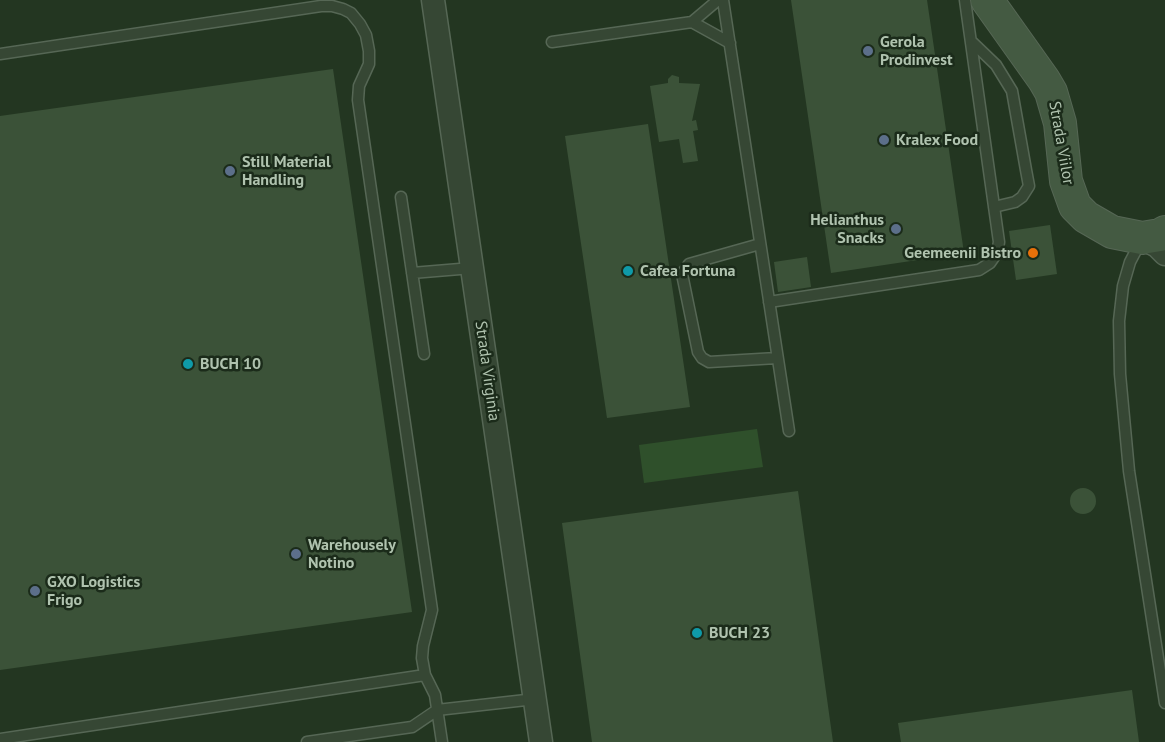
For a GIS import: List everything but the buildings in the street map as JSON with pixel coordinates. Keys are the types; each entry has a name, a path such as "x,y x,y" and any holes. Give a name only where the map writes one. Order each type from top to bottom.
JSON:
{"main road":[{"name":"Strada Viilor","path":"987,0 1051,92 1060,123 1066,181 1075,206 1100,227 1112,232 1157,241"}],"street":[{"name":"Strada Virginia","path":"433,0 541,742"}],"lane":[{"path":"552,42 692,22 718,0"},
{"path":"723,0 789,432"},
{"path":"769,302 979,270 990,263 997,253 999,242 965,0"},
{"path":"0,54 321,6 343,9 351,13 360,24 366,35 369,64 359,86 358,100 432,610 422,658 425,675 435,694 442,742"},
{"path":"692,22 730,43"},
{"path":"970,41 996,65 1012,91 1029,186 1022,197 1015,202 994,207"},
{"path":"401,196 424,354"},
{"path":"1157,241 1130,262 1123,286 1119,321 1120,374 1129,471 1165,703"},
{"path":"760,244 688,264 682,274 698,352 702,358 709,362 777,358"},
{"path":"412,273 472,268"},
{"path":"0,739 425,675"},
{"path":"307,742 412,727 437,710 535,699"}],"shaded area":[{"path":"757,429 763,467 644,483 639,445"}],"place":[{"name":"Gerola Prodinvest","path":"868,51"},
{"name":"Kralex Food","path":"884,140"},
{"name":"Still Material Handling","path":"230,171"},
{"name":"Helianthus Snacks","path":"896,229"},
{"name":"Geemeenii Bistro","path":"1033,253"},
{"name":"Cafea Fortuna","path":"628,271"},
{"name":"BUCH 10","path":"188,364"},
{"name":"Warehousely Notino","path":"296,554"},
{"name":"GXO Logistics Frigo","path":"35,591"},
{"name":"BUCH 23","path":"697,633"}]}
